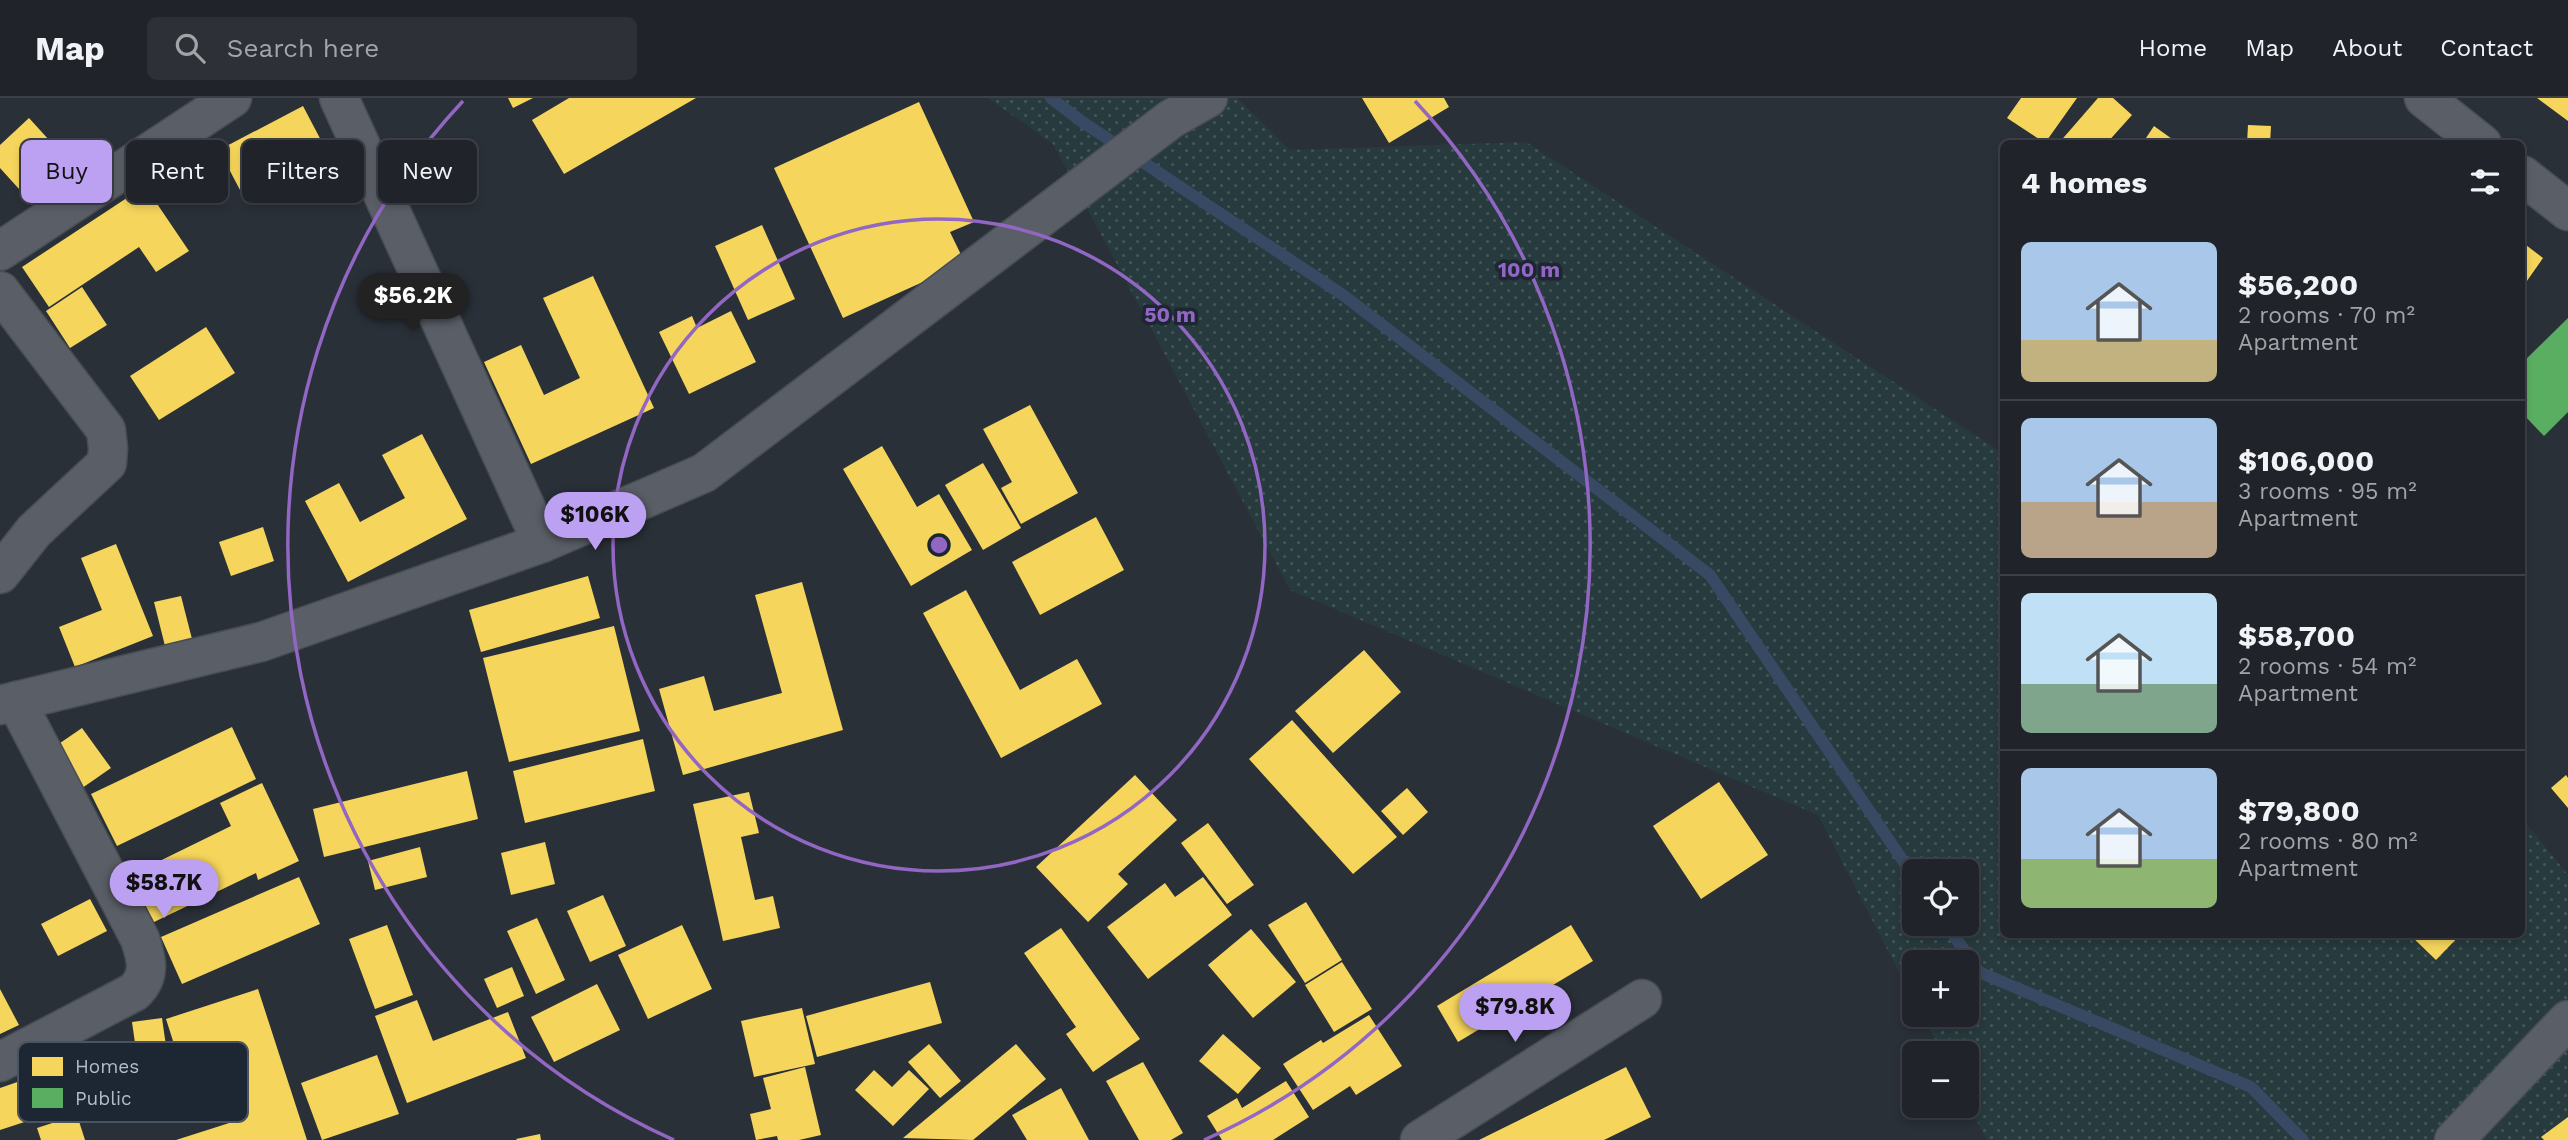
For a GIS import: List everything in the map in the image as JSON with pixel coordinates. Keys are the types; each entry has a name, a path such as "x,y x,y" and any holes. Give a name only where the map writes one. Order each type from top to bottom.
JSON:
{"street":[{"path":"0,251 232,98"},
{"path":"339,98 542,543"},
{"path":"38,1042 134,992 142,984 147,969 147,957 140,939 8,703 261,642 542,543 704,473 1171,119 1208,98"},
{"path":"2424,98 2477,140"},
{"path":"2525,177 2568,211"},
{"path":"0,291 106,430 108,448 107,463 34,531 0,574"},
{"path":"1420,1140 1642,999"},
{"path":"2454,1140 2568,1020"},
{"path":"0,1062 18,1053"}],"green space":[{"path":"988,98 1237,98 1290,150 1526,142 2000,451 2000,938 2525,938 2525,822 2568,875 2568,1140 1987,1140 1975,1118 1979,1118 1979,1041 1936,1041 1928,1027 1979,1027 1979,950 1902,950 1902,978 1818,815 1290,590 1053,144"}],"building: Homes":[{"path":"508,98 533,98 513,108"},
{"path":"569,98 696,98 564,174 532,120"},
{"path":"1362,98 1444,98 1449,107 1389,143"},
{"path":"2021,98 2077,98 2047,140 2040,140 2007,118"},
{"path":"2098,98 2113,98 2132,115 2110,140 2061,140"},
{"path":"2537,98 2568,98 2568,121"},
{"path":"919,102 974,222 950,232 965,263 843,318 774,168"},
{"path":"303,106 321,140 242,140 240,190 228,167 228,145"},
{"path":"29,118 49,140 21,140 19,189 0,168 0,145"},
{"path":"2248,125 2271,126 2270,140 2247,140"},
{"path":"2154,126 2173,140 2145,140"},
{"path":"126,199 126,203 157,203 189,251 156,272 139,247 49,307 22,267"},
{"path":"762,225 795,299 748,320 715,246"},
{"path":"2525,244 2543,258 2525,284"},
{"path":"593,276 654,408 531,464 484,362 521,345 544,395 580,378 543,298"},
{"path":"82,287 107,325 70,348 46,311"},
{"path":"731,311 756,362 689,394 659,332 692,316 697,328"},
{"path":"206,327 235,373 159,420 130,376"},
{"path":"1030,405 1078,493 1021,524 1001,488 1012,482 983,429"},
{"path":"422,434 467,519 348,582 305,501 339,483 360,522 405,498 382,455"},
{"path":"882,446 917,507 939,494 972,550 911,586 843,469"},
{"path":"983,463 1021,528 983,550 945,485"},
{"path":"1096,517 1124,570 1040,615 1012,562"},
{"path":"263,527 274,561 231,576 219,542"},
{"path":"116,544 153,636 75,667 59,627 102,610 81,558"},
{"path":"588,576 600,618 481,652 469,610"},
{"path":"802,582 843,730 683,775 659,689 704,676 714,711 782,693 755,595"},
{"path":"966,590 1020,690 1077,659 1102,704 1001,758 923,613"},
{"path":"181,596 192,639 165,646 154,602"},
{"path":"614,626 640,731 509,762 483,658"},
{"path":"1364,650 1401,692 1333,753 1295,711"},
{"path":"1292,720 1397,837 1353,874 1249,759"},
{"path":"232,727 256,779 117,846 91,794"},
{"path":"82,728 111,768 75,793 47,752"},
{"path":"643,739 655,791 525,823 513,771"},
{"path":"467,771 478,819 324,857 313,809"},
{"path":"1135,775 1177,820 1118,874 1128,884 1088,922 1036,867"},
{"path":"2566,775 2568,778 2568,808 2551,788"},
{"path":"1719,782 1768,855 1701,899 1653,826"},
{"path":"262,783 299,861 258,880 256,873 152,923 129,876 231,826 220,803"},
{"path":"1407,788 1428,812 1403,835 1381,811"},
{"path":"749,792 759,833 741,837 755,900 773,896 780,928 723,941 693,804"},
{"path":"1208,823 1254,885 1227,904 1181,843"},
{"path":"545,842 555,884 511,895 501,853"},
{"path":"420,847 427,877 375,890 368,861"},
{"path":"299,877 320,924 182,984 161,937"},
{"path":"1203,877 1232,915 1148,979 1107,927 1165,883 1175,897"},
{"path":"603,895 626,946 590,962 567,911"},
{"path":"90,899 107,931 58,956 41,924"},
{"path":"1306,902 1342,960 1305,983 1268,925"},
{"path":"537,918 565,980 536,994 507,931"},
{"path":"387,925 413,995 375,1009 349,939"},
{"path":"682,925 712,989 648,1019 618,955"},
{"path":"1571,925 1593,961 1458,1042 1437,1006"},
{"path":"1061,928 1140,1039 1093,1072 1066,1034 1076,1027 1024,953"},
{"path":"1251,929 1296,982 1253,1018 1208,965"},
{"path":"2413,938 2457,938 2436,960"},
{"path":"1342,962 1372,1009 1334,1032 1305,985"},
{"path":"512,967 524,996 497,1008 484,979"},
{"path":"930,982 942,1023 817,1057 806,1016"},
{"path":"597,984 620,1030 554,1062 531,1017"},
{"path":"0,989 19,1025 0,1034"},
{"path":"258,989 307,1140 176,1140 232,1122 248,1122 248,1042 173,1042 166,1019"},
{"path":"417,1000 433,1041 508,1012 526,1058 407,1103 375,1016"},
{"path":"802,1008 815,1064 754,1077 741,1021"},
{"path":"1369,1015 1402,1066 1356,1095 1350,1086 1313,1110 1283,1064"},
{"path":"162,1018 165,1042 135,1042 132,1022"},
{"path":"1223,1034 1261,1068 1238,1094 1199,1061"},
{"path":"929,1044 961,1081 940,1098 908,1062"},
{"path":"1016,1044 1046,1079 973,1140 903,1138"},
{"path":"377,1055 399,1114 322,1140 301,1083"},
{"path":"1143,1062 1183,1133 1171,1140 1139,1140 1106,1081"},
{"path":"805,1067 821,1135 799,1140 778,1140 777,1136 756,1140 750,1114 771,1109 763,1078"},
{"path":"1626,1067 1651,1117 1604,1140 1479,1140"},
{"path":"874,1070 892,1087 909,1070 929,1089 893,1126 855,1090"},
{"path":"1286,1081 1309,1117 1273,1140 1222,1140 1207,1116 1237,1098 1242,1108"},
{"path":"18,1082 18,1122 25,1122 0,1130 0,1088"},
{"path":"1061,1088 1089,1140 1027,1140 1012,1115"},
{"path":"2568,1117 2568,1140 2544,1140 2541,1137"},
{"path":"55,1122 79,1122 85,1140 41,1140 37,1128"},
{"path":"540,1134 541,1140 516,1139"}],"building: Public":[{"path":"2568,318 2568,412 2544,436 2525,416 2525,360"}],"waterway":[{"path":"1051,98 1081,121 1343,295 1710,575 1902,859"},
{"path":"1954,936 1979,972 2251,1087 2303,1140"}]}
